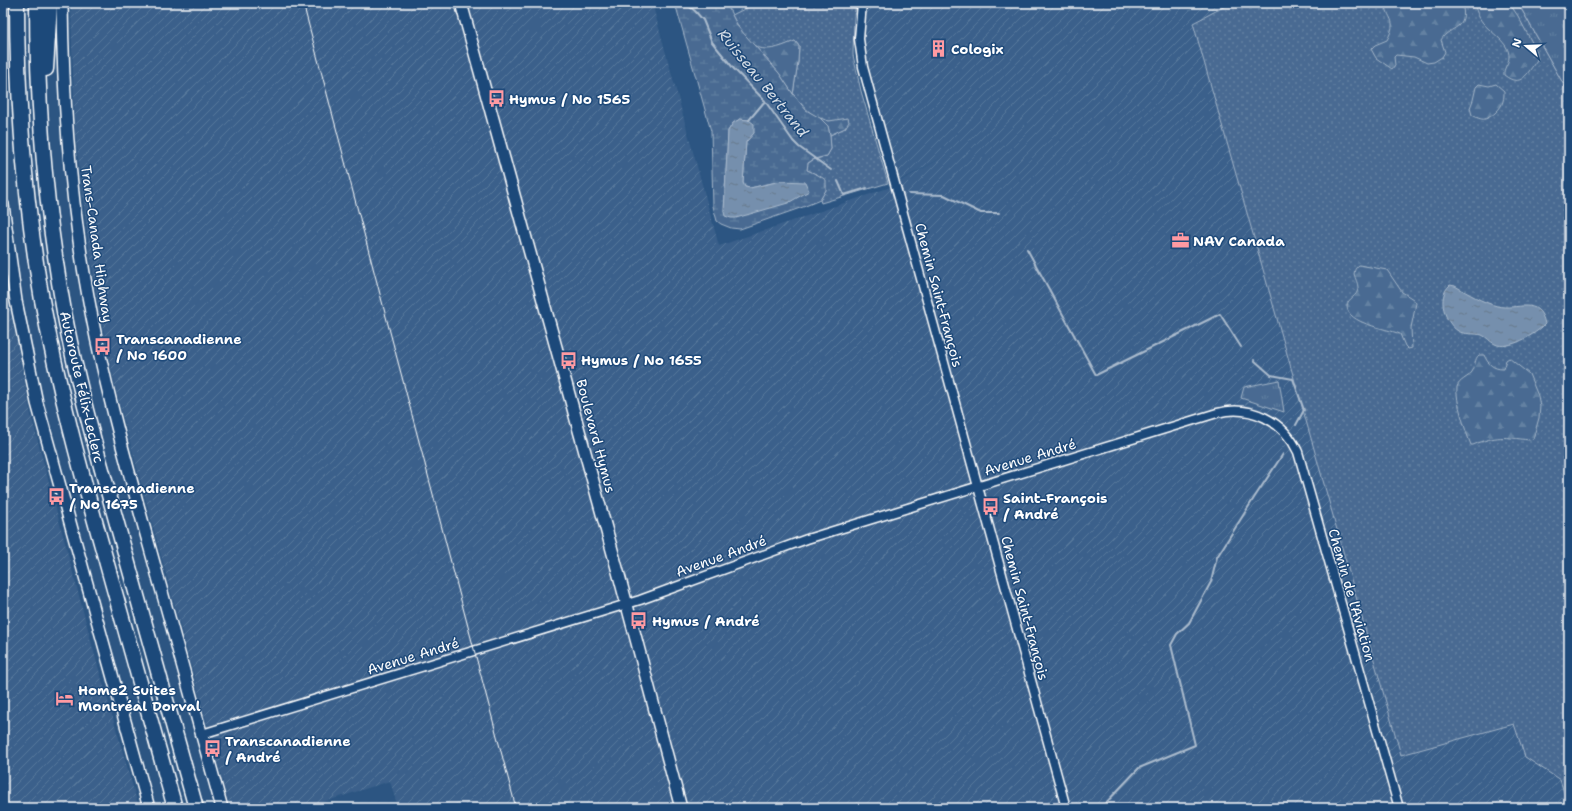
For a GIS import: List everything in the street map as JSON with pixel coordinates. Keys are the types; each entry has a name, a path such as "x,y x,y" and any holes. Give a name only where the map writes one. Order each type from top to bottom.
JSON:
{"highway":[{"path":"9,3 18,76"},
{"name":"Autoroute Félix-Leclerc","path":"17,3 18,76 30,221 40,287 55,365 77,456 175,808"},
{"name":"Autoroute Félix-Leclerc","path":"37,3 38,85 42,131 56,260 66,318 78,377 103,473 196,808"},
{"path":"42,131 50,3"}],"main road":[{"name":"Trans-Canada Highway","path":"62,3 64,68 75,213 99,354 116,427 222,808"},
{"name":"Boulevard Hymus","path":"461,3 681,808"},
{"path":"3,205 6,257 40,415 149,808"}],"street":[{"name":"Chemin Saint-François","path":"862,3 860,39 863,67 1066,808"},
{"name":"Avenue André","path":"202,734 626,604 803,540 978,486 1222,412 1238,410 1250,412"},
{"name":"Chemin de l'Aviation","path":"1250,412 1266,418 1280,427 1289,436 1298,452 1399,808"}],"shaded area":[{"path":"71,3 652,3 719,246 888,188 956,150 895,183 863,67 862,3 1231,3 1193,23 1401,755 1514,724 1525,757 1560,780 1568,808 398,808 390,781 305,808 230,808 117,395 100,315 89,249 75,132"},
{"path":"726,3 757,3 732,15"},
{"path":"3,274 31,415 95,656 139,808 3,808"}],"green space":[{"path":"675,3 726,3 738,27 779,73 806,110 820,118 828,126 831,149 827,156 814,159 808,163 807,170 826,180 826,190 820,200 740,229 731,228 721,224 717,221 713,206 711,131","holes":["740,119 749,120 754,133 746,142 743,183 745,187 750,188 781,181 724,212 728,131 733,123"]},
{"path":"757,3 856,3 853,55 861,91 888,183 821,203 820,200 826,190 818,175 807,170 808,163 827,156 831,149 830,135 845,128 848,119 831,121 818,118 800,103 793,94 799,46 795,41 778,48 765,50 757,47 744,35 732,15"},
{"path":"1231,3 1518,3 1569,94 1569,808 1560,780 1525,757 1514,724 1401,755 1193,23"},
{"path":"1386,3 1462,3 1463,18 1458,26 1445,35 1441,40 1445,52 1442,57 1434,62 1427,63 1414,57 1396,55 1394,57 1395,65 1392,69 1376,58 1371,49 1375,45 1387,40 1392,27"},
{"path":"1474,3 1509,3 1518,16 1537,52 1537,60 1524,78 1515,80 1504,75 1504,70 1509,59 1506,47 1503,42 1481,21"},
{"path":"1518,3 1569,3 1569,94"},
{"path":"795,41 799,46 793,94 779,73 755,46 770,49"},
{"path":"1479,84 1489,86 1496,84 1504,91 1502,104 1499,109 1485,119 1480,119 1472,115 1470,108 1476,87"},
{"path":"820,118 829,121 848,118 849,122 845,128 830,135 828,126"},
{"path":"1359,265 1387,270 1402,292 1413,299 1416,303 1411,328 1412,348 1408,349 1405,346 1400,334 1360,321 1353,317 1349,312 1347,303 1358,291 1358,285 1354,273"},
{"path":"1479,355 1484,355 1491,365 1499,369 1503,369 1506,360 1509,358 1529,374 1538,396 1540,406 1539,418 1533,439 1495,438 1471,445 1459,407 1457,387 1472,372 1476,358"},
{"path":"1279,380 1284,412 1241,398 1244,387"}],"water":[{"path":"740,119 749,120 754,124 754,133 746,142 743,183 745,187 750,188 781,181 805,182 809,191 788,203 736,218 725,216 728,131 733,123"},
{"path":"1450,285 1497,306 1532,307 1538,310 1542,315 1545,324 1529,337 1501,346 1495,344 1482,335 1460,332 1449,322 1444,310 1444,296"}],"waterway":[{"name":"Ruisseau Bertrand","path":"685,3 703,20 712,42 734,69 765,101 793,141 831,170"},
{"path":"749,120 765,101"},
{"name":"Ruisseau Bertrand","path":"838,181 844,195 867,188"},
{"name":"Ruisseau Bertrand","path":"909,194 944,195 981,213 999,213"},
{"name":"Ruisseau Bertrand","path":"1027,249 1096,375 1220,314 1241,347"},
{"name":"Ruisseau Bertrand","path":"1254,360 1271,375 1293,379 1304,410 1296,425"},
{"name":"Ruisseau Bertrand","path":"1101,808 1139,768 1195,745 1171,645 1177,634 1189,623 1211,582 1217,557 1283,454"}],"tram line":[{"path":"303,3 516,808"}],"place":[{"name":"Cologix","path":"938,49"},
{"name":"Hymus / No 1565","path":"496,99"},
{"name":"NAV Canada","path":"1180,241"},
{"name":"Transcanadienne / No 1600","path":"103,347"},
{"name":"Hymus / No 1655","path":"568,360"},
{"name":"Transcanadienne / No 1675","path":"56,496"},
{"name":"Saint-François / André","path":"990,506"},
{"name":"Hymus / André","path":"639,621"},
{"name":"Home2 Suites Montréal Dorval","path":"65,698"},
{"name":"Transcanadienne / André","path":"212,749"}]}
